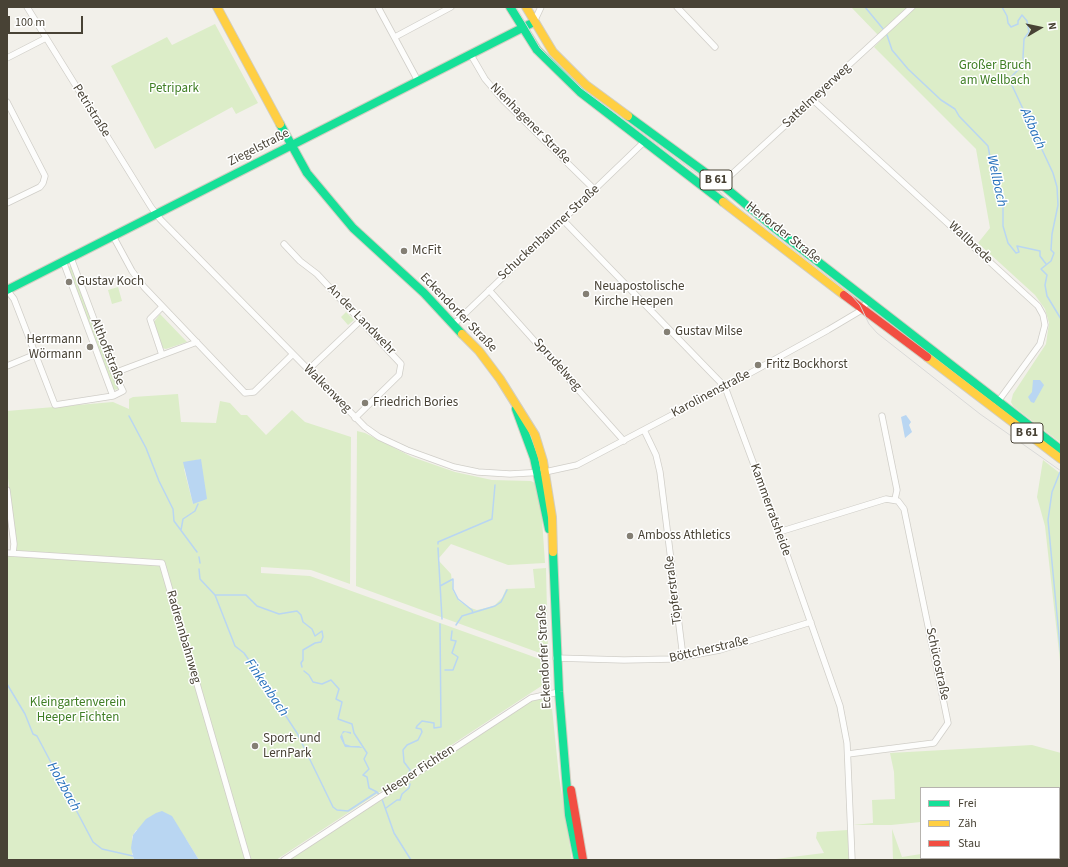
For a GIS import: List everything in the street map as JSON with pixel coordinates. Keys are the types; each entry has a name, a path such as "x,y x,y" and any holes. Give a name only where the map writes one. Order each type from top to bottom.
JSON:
{"street":[{"name":"Petristraße","path":"27,7 157,215"},
{"name":"Eckendorfer Straße","path":"217,7 307,173 342,217 454,324 488,362 515,405 523,414 534,434 541,473 552,517 558,692 567,776 569,815 578,860"},
{"path":"378,7 418,81"},
{"path":"394,37 451,7"},
{"name":"Herforder Straße","path":"510,7 537,50 559,73 644,142 711,191 862,309 995,405 1061,450"},
{"name":"Herforder Straße","path":"526,7 554,52 586,85 721,184 751,210 868,301 1061,459"},
{"path":"534,22 541,7"},
{"path":"677,7 715,47"},
{"name":"Sattelmeyerweg","path":"721,184 814,100 827,85 912,7"},
{"name":"Ziegelstraße","path":"7,290 157,215 291,145 523,29 534,22"},
{"path":"7,58 46,38"},
{"name":"Nienhagener Straße","path":"471,55 485,79 503,100 595,190"},
{"name":"Wallbrede","path":"814,100 1038,306 1043,315 1045,325 1040,344 995,405"},
{"path":"7,102 45,176 40,187 7,203"},
{"name":"Schuckenbaumer Straße","path":"454,324 644,142"},
{"path":"711,191 721,184"},
{"name":"Walkenweg","path":"157,215 355,418 379,437 407,450 454,467 490,474 541,473"},
{"name":"Kammerratsheide","path":"563,220 724,387 779,532 836,693 845,730 848,754 852,860"},
{"path":"113,236 132,271 144,287 245,393 251,394 293,354"},
{"name":"An der Landwehr","path":"284,244 317,274 398,359 402,367 399,375 355,418"},
{"name":"Althoffstraße","path":"67,259 123,392 113,396 67,259"},
{"path":"7,290 14,299 55,405 113,396"},
{"name":"Sprudelweg","path":"489,290 624,441"},
{"name":"Karolinenstraße","path":"541,473 577,465 624,441 724,387 862,309 868,301"},
{"path":"162,307 150,319 162,355"},
{"path":"308,370 361,320"},
{"path":"114,373 197,342"},
{"path":"7,366 36,354"},
{"path":"779,532 886,499 895,499 897,490 882,416"},
{"name":"Töpferstraße","path":"644,430 656,455 660,472 682,658"},
{"path":"7,490 14,544 10,553"},
{"name":"Schücostraße","path":"848,754 934,744 948,723 905,512 903,505 895,499"},
{"name":"Radrennbahnweg","path":"10,553 162,563 248,860"},
{"name":"Böttcherstraße","path":"556,658 646,660 682,658 720,650 811,622"},
{"name":"Heeper Fichten","path":"284,860 531,698 558,692"},
{"name":"Eckendorfer Straße","path":"567,776 583,860"}],"green space":[{"name":"Großer Bruch am Wellbach","path":"851,7 1061,7 1061,443 1013,406 1011,402 1013,394 1046,344 1049,323 1045,309 1035,295 978,243 990,228 976,149 874,47 886,35 883,31 878,35"},
{"name":"Petripark","path":"215,24 258,103 236,114 232,107 155,149 111,66 167,37 172,45"},
{"path":"72,265 119,389 113,390 67,268"},
{"path":"118,287 122,301 112,304 108,290"},
{"path":"346,312 354,320 348,325 341,317"},
{"path":"160,314 187,342 166,349 162,348 153,323"},
{"name":"Kleingartenverein Heeper Fichten","path":"178,394 181,422 216,423 220,401 230,403 241,415 247,415 266,435 292,410 305,422 351,437 350,584 311,570 261,567 261,573 310,576 548,662 549,681 276,860 199,860 186,839 136,830 132,837 132,855 134,860 7,860 7,556 16,556 7,468 7,411 113,402 129,409 129,399 133,397","holes":["201,459 193,504 184,469 193,461"]},
{"path":"357,431 365,433 412,457 455,472 492,480 531,481 535,483 542,519 545,563 508,565 451,544 439,558 439,561 451,574 453,591 459,601 468,607 477,610 494,606 502,598 506,589 535,588 533,569 546,568 548,656 356,586"},
{"path":"1043,460 1061,474 1061,670 1045,526 1037,497"},
{"path":"550,689 559,776 572,860 289,860"},
{"path":"1032,745 1061,753 1061,804 1060,787 920,787 920,822 891,825 853,825 873,823 872,800 895,799 894,772 890,753"},
{"path":"892,829 902,857 920,854 920,859 1036,859 1036,860 893,860"},
{"path":"848,830 849,860 768,860 824,853 816,838 817,832"}],"water":[{"path":"1033,380 1040,380 1044,385 1034,403 1031,402 1028,397 1032,392"},
{"path":"906,415 911,422 909,425 912,432 905,438 901,417"},
{"path":"201,459 207,499 193,504 183,462"},
{"path":"343,731 351,732 351,734 345,732 342,734 345,744 363,748 345,747 340,737"},
{"path":"162,811 172,816 199,860 134,860 131,848 133,835 146,819"}],"waterway":[{"name":"Wellbach","path":"865,7 884,30"},
{"name":"Aßbach","path":"1002,7 1011,27 1018,24 1018,21 1022,15 1027,21 1029,32 1024,39 1023,58 1025,63 1009,79 1053,173 1057,187 1058,205 1052,234 1051,250 1054,253 1051,261 1041,269 1047,275 1045,285 1047,296 1061,319"},
{"name":"Wellbach","path":"887,35 892,50 908,69 941,100 955,109 959,116 988,146 998,200 1003,206 1003,226 1008,243 1016,253 1019,252 1017,246 1040,251 1040,256 1046,264"},
{"name":"Finkenbach","path":"129,416 146,448 159,481 173,509 174,521 197,552"},
{"name":"Wellbach","path":"1060,472 1052,492 1048,520 1061,657"},
{"path":"438,544 438,542 492,519 495,485"},
{"path":"181,530 183,519 195,511 198,504"},
{"path":"438,548 442,619"},
{"name":"Finkenbach","path":"199,557 200,563"},
{"name":"Finkenbach","path":"199,569 200,579 215,595 235,646 244,653 297,733 333,807 337,810 348,811 377,792"},
{"path":"440,586 453,579 453,589 458,599 472,610 473,613"},
{"path":"456,625 462,616 495,606 501,602 507,590"},
{"name":"Finkenbach","path":"215,595 246,595 257,606 279,614 297,611 301,615 303,622 312,629 315,636 322,631 323,637 321,642 315,643 303,650 303,660 301,663 302,667"},
{"path":"408,774 410,770 404,762 403,750 407,745 418,740 422,732 421,729 416,728 417,726 422,721 434,723 434,728 441,727 440,624"},
{"path":"445,670 453,670 458,657 452,653 456,641 451,640 452,631"},
{"name":"Finkenbach","path":"304,671 309,675 313,682 322,684 331,680 339,689 336,699 342,702 338,719 352,724 354,733 367,753 364,759 369,769 363,775 367,777 369,788 377,792 380,796"},
{"name":"Holzbach","path":"7,684 25,714 33,734 37,736 93,842 102,849 133,856"},
{"path":"386,808 397,800 400,800 402,794 409,788 410,784"},
{"name":"Finkenbach","path":"382,799 394,833 411,860"}],"tram line":[{"path":"516,7 540,48 581,88 711,184 736,206 852,296 860,305 869,324 877,333 980,414 1061,471"}],"traffic: fast":[{"path":"510,7 537,50 580,92 723,202"},
{"path":"7,290 534,22"},
{"path":"628,116 721,184 772,226 1061,450"},
{"path":"280,124 307,173 353,228 424,293 462,334"},
{"path":"516,409 534,458 549,529"},
{"path":"553,552 559,692 569,815 578,860"}],"traffic: slow":[{"path":"217,7 280,124"},
{"path":"526,7 553,52 586,85 628,116"},
{"path":"723,202 844,295"},
{"path":"462,334 479,351 500,379 535,435 543,461 552,517 553,552"},
{"path":"927,357 1061,459"}],"traffic: jam":[{"path":"844,295 927,357"},
{"path":"571,790 583,860"}],"place":[{"name":"McFit","path":"404,251"},
{"name":"Gustav Koch","path":"69,282"},
{"name":"Neuapostolische Kirche Heepen","path":"586,294"},
{"name":"Gustav Milse","path":"667,332"},
{"name":"Herrmann Wörmann","path":"90,347"},
{"name":"Fritz Bockhorst","path":"758,365"},
{"name":"Friedrich Bories","path":"365,403"},
{"name":"Amboss Athletics","path":"630,536"},
{"name":"Sport- und LernPark","path":"255,746"}]}
